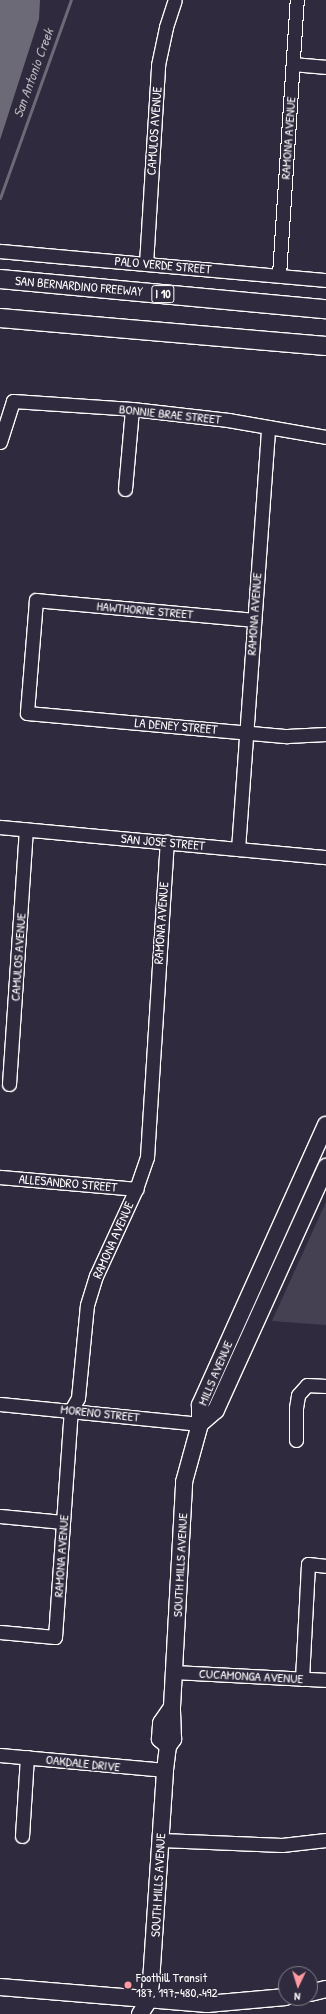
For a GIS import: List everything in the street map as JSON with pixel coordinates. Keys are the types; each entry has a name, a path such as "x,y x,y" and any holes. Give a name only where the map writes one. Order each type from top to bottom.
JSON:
{"highway":[{"name":"SAN BERNARDINO FREEWAY","path":"0,279 326,309"},
{"path":"0,318 326,346"}],"main road":[{"name":"MILLS AVENUE","path":"200,1424 200,1405 319,1157 326,1125"},
{"name":"MILLS AVENUE","path":"200,1424 216,1410 226,1390 326,1167"},
{"name":"SOUTH MILLS AVENUE","path":"151,2007 165,1770 168,1746 160,1739 161,1723 172,1707 184,1482 200,1424"},
{"path":"0,1987 151,2007 215,2004 278,1998"},
{"path":"140,2014 151,2007"}],"street":[{"name":"CAMULOS AVENUE","path":"146,264 158,64 166,27 175,0"},
{"name":"RAMONA AVENUE","path":"279,275 297,0"},
{"path":"293,64 326,67"},
{"name":"PALO VERDE STREET","path":"0,251 326,280"},
{"name":"BONNIE BRAE STREET","path":"0,442 13,401 132,409 268,427 326,437"},
{"path":"125,489 132,409"},
{"name":"RAMONA AVENUE","path":"238,849 268,427"},
{"name":"HAWTHORNE STREET","path":"27,713 36,600 254,620"},
{"name":"LA DENEY STREET","path":"27,713 287,736 326,734"},
{"name":"SAN JOSE STREET","path":"0,828 326,857"},
{"name":"CAMULOS AVENUE","path":"9,1084 26,830"},
{"name":"RAMONA AVENUE","path":"0,1632 56,1637 71,1410 78,1398 87,1305 96,1276 136,1189 147,1157 166,842"},
{"name":"ALLESANDRO STREET","path":"0,1177 136,1189"},
{"path":"296,1440 296,1408 298,1395 307,1385 326,1386"},
{"name":"MORENO STREET","path":"0,1404 200,1424"},
{"path":"0,1516 63,1522"},
{"path":"302,1679 308,1564 326,1566"},
{"name":"CUCAMONGA AVENUE","path":"175,1672 326,1680"},
{"name":"OAKDALE DRIVE","path":"0,1755 165,1770"},
{"path":"22,1836 27,1757"},
{"path":"161,1840 282,1845 326,1840"}],"shaded area":[{"path":"0,0 40,0 39,19 0,140"},
{"path":"326,1202 326,1325 272,1321"}],"waterway":[{"name":"San Antonio Creek","path":"0,198 71,0"}],"place":[{"name":"Foothill Transit 187, 197, 480, 492","path":"128,1985"}]}
